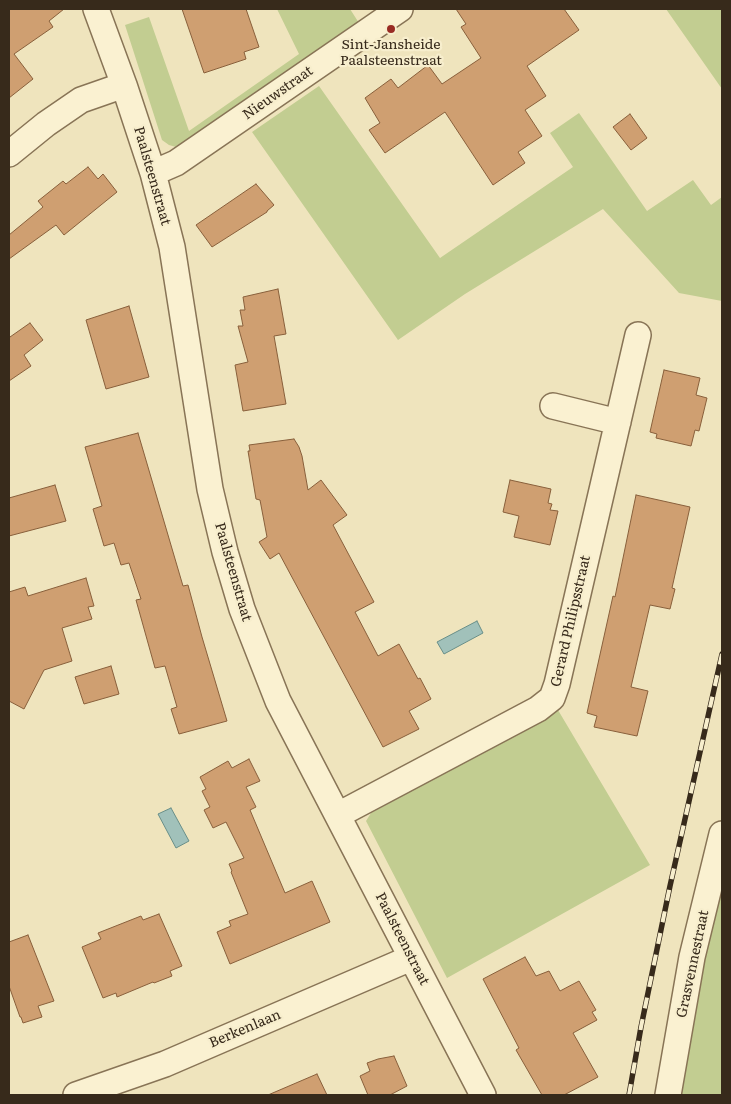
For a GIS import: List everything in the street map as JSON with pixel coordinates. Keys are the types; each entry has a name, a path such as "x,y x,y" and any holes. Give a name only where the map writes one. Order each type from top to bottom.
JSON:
{"street":[{"name":"Paalsteenstraat","path":"96,9 153,173 172,247 210,489 225,552 242,609 275,692 483,1095"},
{"name":"Nieuwstraat","path":"153,173 176,163 400,9"},
{"path":"9,154 46,124 81,100 124,85"},
{"name":"Gerard Philipsstraat","path":"338,815 538,709 552,698 557,684 638,336"},
{"path":"553,406 618,422"},
{"name":"Grasvennestraat","path":"668,1095 692,956 722,834"},
{"name":"Berkenlaan","path":"76,1095 165,1064 412,958"}],"green space":[{"path":"277,9 350,9 359,23 192,139 176,147 162,140 125,25 149,17 189,131 299,54"},
{"path":"666,9 722,9 722,89"},
{"path":"319,86 440,258 573,167 550,133 579,113 647,211 693,180 711,205 722,197 722,301 679,293 603,209 465,294 398,340 252,132"},
{"path":"558,710 650,865 447,978 366,821 371,813"},
{"path":"722,866 722,1095 679,1095 712,907"}],"water":[{"path":"477,621 483,633 444,654 437,642"},
{"path":"171,808 189,841 176,848 158,814"}],"building":[{"path":"9,9 64,9 49,21 53,27 14,54 33,79 9,98"},
{"path":"182,9 246,9 259,47 244,52 246,59 204,73"},
{"path":"456,9 564,9 579,30 527,66 546,96 525,110 542,136 518,152 525,163 493,185 445,112 385,153 369,130 380,123 365,98 391,79 398,88 428,65 442,84 481,58 461,27 466,24"},
{"path":"630,114 647,138 631,150 613,127"},
{"path":"88,167 98,179 103,174 117,192 64,235 56,225 9,259 9,235 43,207 38,201 63,181 66,184"},
{"path":"256,184 274,205 267,212 212,247 196,225"},
{"path":"278,289 286,334 274,336 286,404 243,411 235,365 248,362 238,326 243,326 240,310 245,310 243,297"},
{"path":"129,306 149,377 106,389 86,320"},
{"path":"30,323 43,340 24,355 31,366 9,381 9,335 10,337"},
{"path":"664,370 700,378 696,395 707,398 699,431 695,430 691,446 656,438 657,434 650,432"},
{"path":"138,433 183,586 188,585 227,721 179,734 171,709 177,707 165,666 155,668 136,600 141,599 129,563 121,565 114,543 104,546 93,509 102,506 85,447"},
{"path":"294,439 302,456 308,490 321,480 347,515 333,525 374,602 355,612 378,656 399,644 431,699 409,711 419,729 383,747 279,553 270,559 259,542 267,537 260,500 256,499 248,451 250,451 249,445"},
{"path":"510,480 551,489 548,503 552,504 550,510 558,511 550,545 514,537 519,516 503,512"},
{"path":"55,485 66,521 9,536 9,498"},
{"path":"636,495 690,507 672,588 675,589 670,609 650,605 631,687 648,691 637,736 594,727 597,716 587,713 613,596 615,597"},
{"path":"86,578 94,606 88,607 92,619 62,628 72,661 44,670 24,709 9,701 9,592 25,587 28,596"},
{"path":"111,666 119,694 84,704 75,677"},
{"path":"249,759 260,781 246,787 256,807 250,810 285,893 312,881 330,922 230,964 217,932 231,926 229,921 248,914 229,864 244,858 226,822 213,828 204,810 210,807 202,791 206,789 200,777 228,761 232,768"},
{"path":"159,914 182,966 170,971 172,976 117,997 116,993 103,998 82,947 101,939 98,933 141,916 143,920"},
{"path":"28,935 54,1001 38,1006 42,1017 23,1023 9,986 9,942"},
{"path":"525,957 536,976 549,971 560,991 579,981 596,1010 592,1012 597,1020 573,1033 598,1077 564,1095 542,1095 516,1050 519,1048 483,979"},
{"path":"394,1056 407,1086 390,1095 368,1095 360,1076 370,1071 367,1063"},
{"path":"317,1074 327,1095 268,1095"}],"railway":[{"path":"629,1095 670,886 722,654"}],"place":[{"name":"Sint-Jansheide Paalsteenstraat","path":"391,29"}]}
